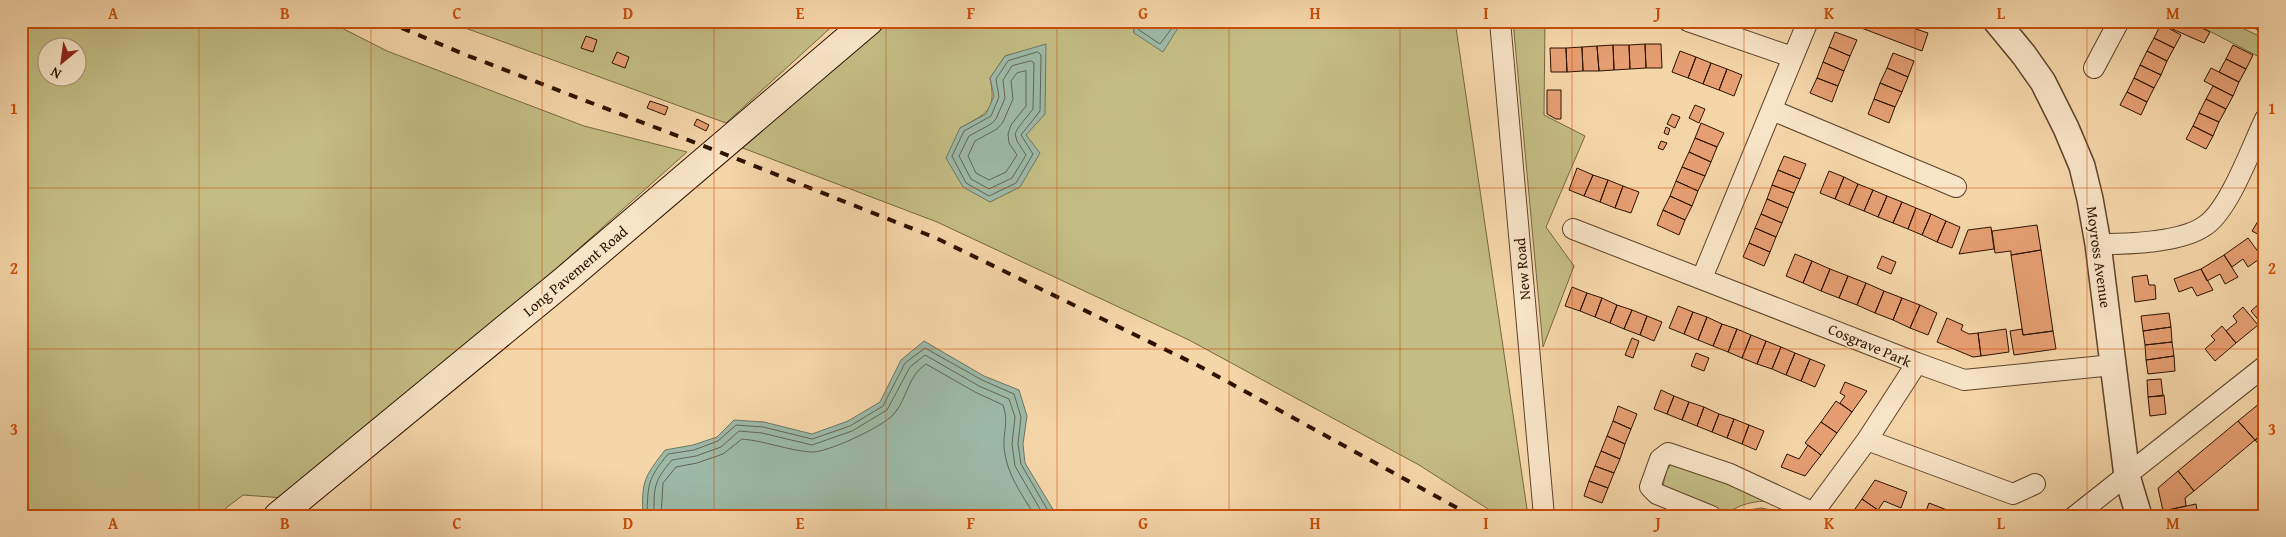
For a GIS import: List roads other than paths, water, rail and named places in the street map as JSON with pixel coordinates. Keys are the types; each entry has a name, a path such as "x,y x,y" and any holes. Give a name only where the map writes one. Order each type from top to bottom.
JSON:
{"main road":[{"name":"Long Pavement Road","path":"278,516 565,280 869,21"}],"street":[{"name":"New Road","path":"1500,21 1544,516"},
{"path":"1688,21 1792,57"},
{"path":"1702,278 1808,21"},
{"name":"Moyross Avenue","path":"1996,21 2043,82 2082,166 2098,244 2114,365 2119,426 2127,476 2139,516"},
{"path":"2094,68 2119,21"},
{"path":"1772,110 1956,187"},
{"path":"2098,244 2116,244 2178,237 2207,225 2226,201 2265,119"},
{"name":"Cosgrave Park","path":"1572,229 1917,363 1867,440 1812,514"},
{"path":"1917,363 1964,380 2114,365"},
{"path":"2075,516 2265,366"},
{"path":"1867,440 2013,494 2035,484"},
{"path":"1711,516 1657,494 1650,487 1660,459 1668,453 1730,474 1812,514"}],"water":[{"path":"1133,21 1202,21 1178,28 1163,52 1134,33"},
{"path":"1046,44 1045,114 1026,135 1040,153 1020,187 990,202 963,187 946,158 960,128 986,114 994,96 990,78 1005,56"},
{"path":"924,341 984,376 1019,390 1027,416 1023,444 1025,463 1057,516 643,516 643,495 646,480 653,466 665,450 693,445 717,437 734,420 764,422 812,434 848,421 880,402 901,360"}],"railway":[{"path":"385,21 466,55 717,151 936,238 1197,365 1472,516"}]}
